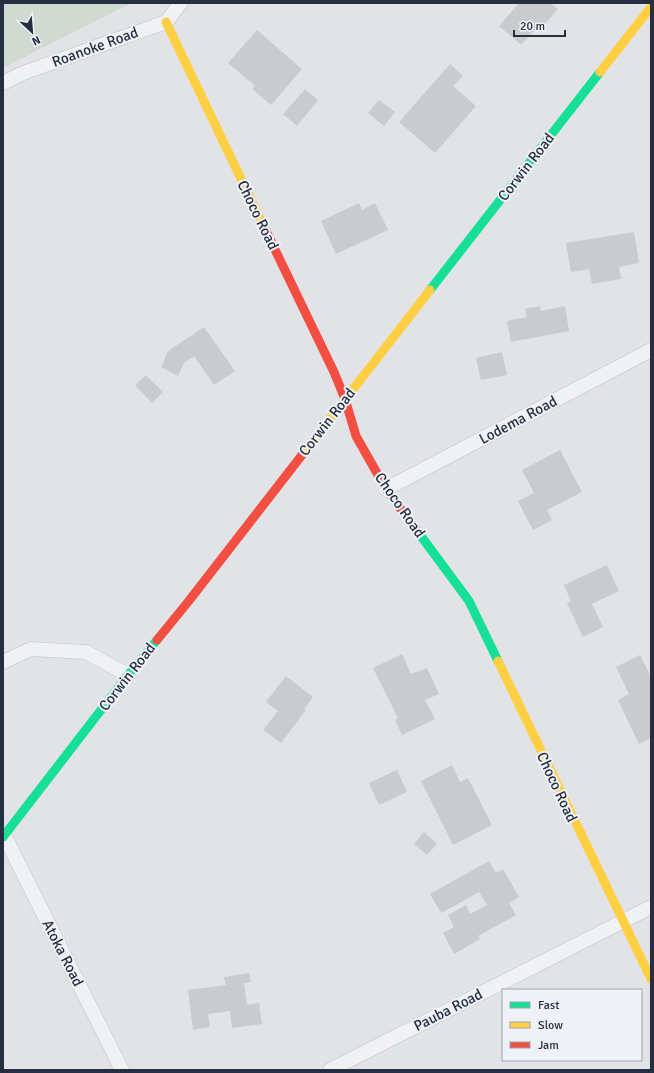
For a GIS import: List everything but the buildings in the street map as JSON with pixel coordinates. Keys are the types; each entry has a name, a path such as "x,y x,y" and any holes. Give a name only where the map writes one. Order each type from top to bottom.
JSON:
{"street":[{"path":"166,22 181,3"},
{"name":"Corwin Road","path":"3,836 128,675 188,602 651,7"},
{"name":"Roanoke Road","path":"3,83 23,72 166,22"},
{"name":"Choco Road","path":"166,22 334,372 345,399 356,436 386,489 469,601 651,979"},
{"name":"Lodema Road","path":"386,489 651,350"},
{"path":"3,662 31,649 86,652 128,675"},
{"name":"Atoka Road","path":"3,836 122,1070"},
{"name":"Pauba Road","path":"330,1070 651,907"}],"shaded area":[{"path":"3,3 131,3 3,68"}],"traffic: fast":[{"path":"430,290 600,72"},
{"path":"418,532 469,601 498,661"},
{"path":"3,837 128,675 157,640"}],"traffic: slow":[{"path":"600,72 651,7"},
{"path":"166,22 266,231"},
{"path":"302,455 430,290"},
{"path":"498,661 651,979"}],"traffic: jam":[{"path":"266,231 334,372 345,399 356,436 386,489 418,532"},
{"path":"157,640 302,455"}]}
